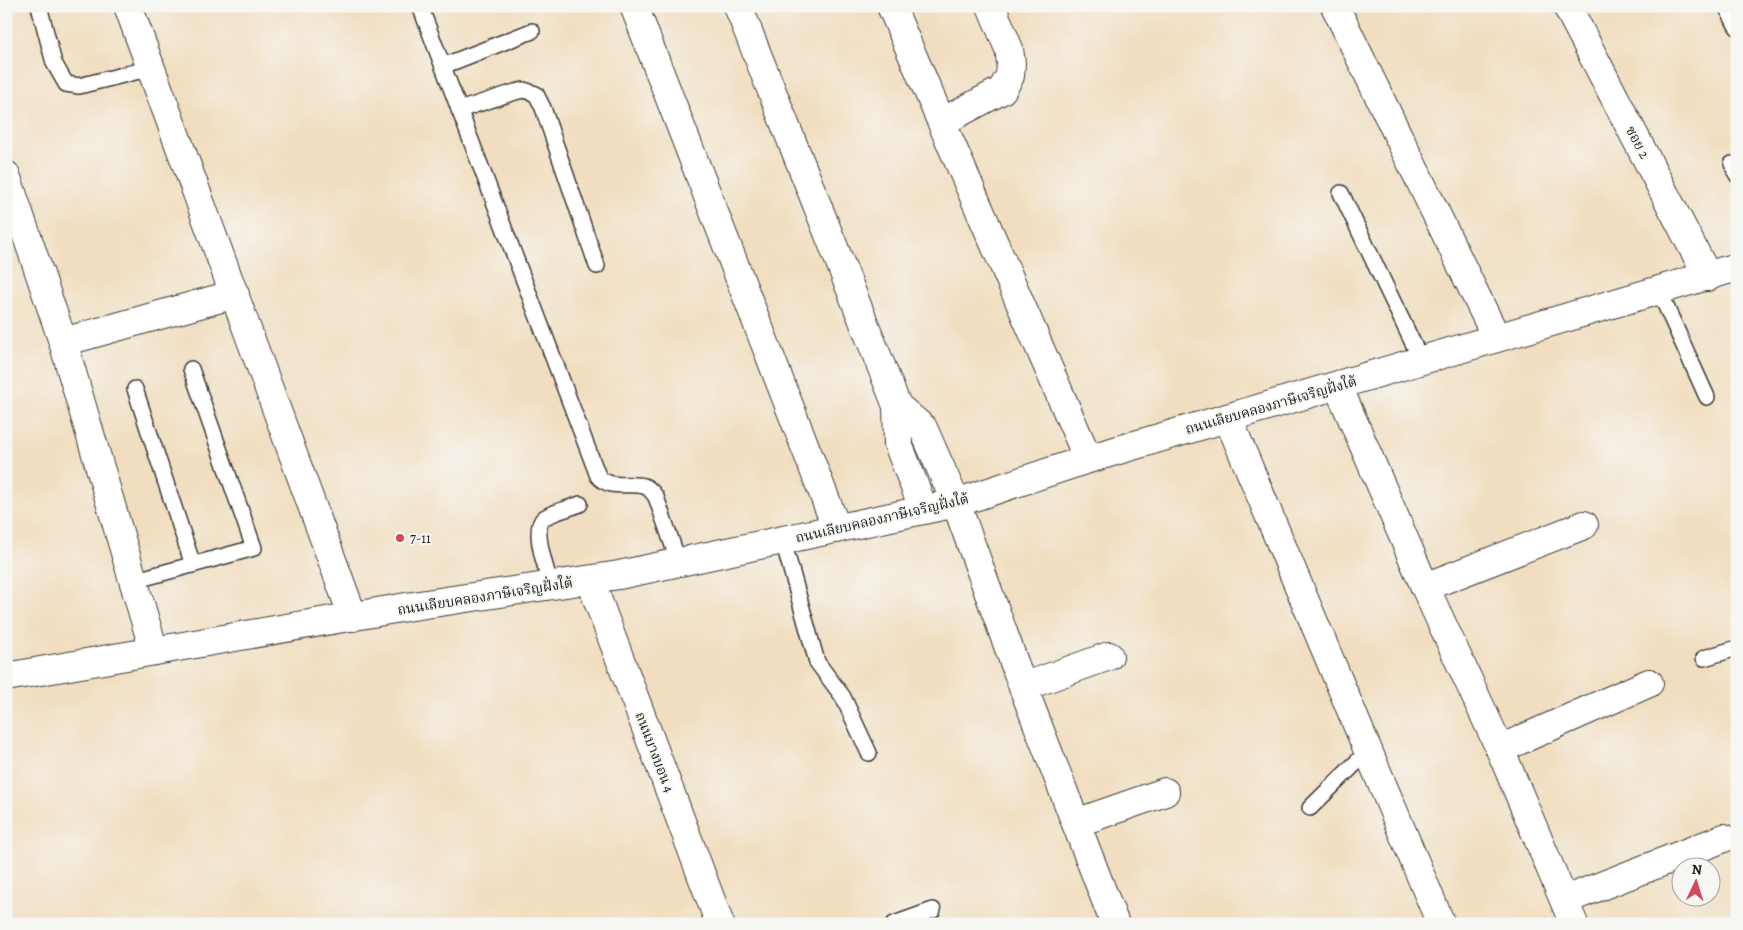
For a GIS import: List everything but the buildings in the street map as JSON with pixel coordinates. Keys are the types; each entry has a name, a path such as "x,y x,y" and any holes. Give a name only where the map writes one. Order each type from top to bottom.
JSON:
{"street":[{"path":"128,6 353,617"},
{"path":"634,6 837,529"},
{"path":"738,6 897,406 898,444 924,510"},
{"path":"892,6 1088,459"},
{"path":"942,122 1002,90 1010,76 1009,49 991,6"},
{"path":"1335,6 1496,337"},
{"name":"ซอย 2","path":"1567,6 1708,277"},
{"path":"6,175 63,342 154,650"},
{"name":"ถนนเลียบคลองภาษีเจริญฝั่งใต้","path":"6,677 424,604 590,580 679,563 956,503 1088,459 1737,267"},
{"path":"63,342 235,294"},
{"path":"1338,386 1425,587 1500,749 1569,912 1724,838"},
{"path":"897,406 923,428 956,503 1023,687 1115,924"},
{"path":"1228,418 1441,924"},
{"path":"1425,587 1584,525"},
{"name":"ถนนบางบอน 4","path":"590,580 720,924"},
{"path":"1023,687 1109,656"},
{"path":"1500,749 1649,683"},
{"path":"1076,823 1165,792"}],"lane":[{"path":"39,6 54,63 66,84 79,86 151,68"},
{"path":"420,6 598,476 602,481 609,484 645,486 651,490 656,497 679,563"},
{"path":"1726,6 1737,27"},
{"path":"443,66 532,31"},
{"path":"459,110 524,90 536,94 543,108 597,266"},
{"path":"1341,192 1421,360"},
{"path":"1659,291 1707,396"},
{"path":"133,582 254,548 191,369"},
{"path":"135,389 193,565"},
{"path":"551,586 538,535 540,524 544,518 580,504"},
{"path":"783,541 817,662 843,697 869,753"},
{"path":"1704,658 1737,648"},
{"path":"1310,808 1369,750"},
{"path":"894,924 933,910"}],"place":[{"name":"7-11","path":"400,538"}]}
